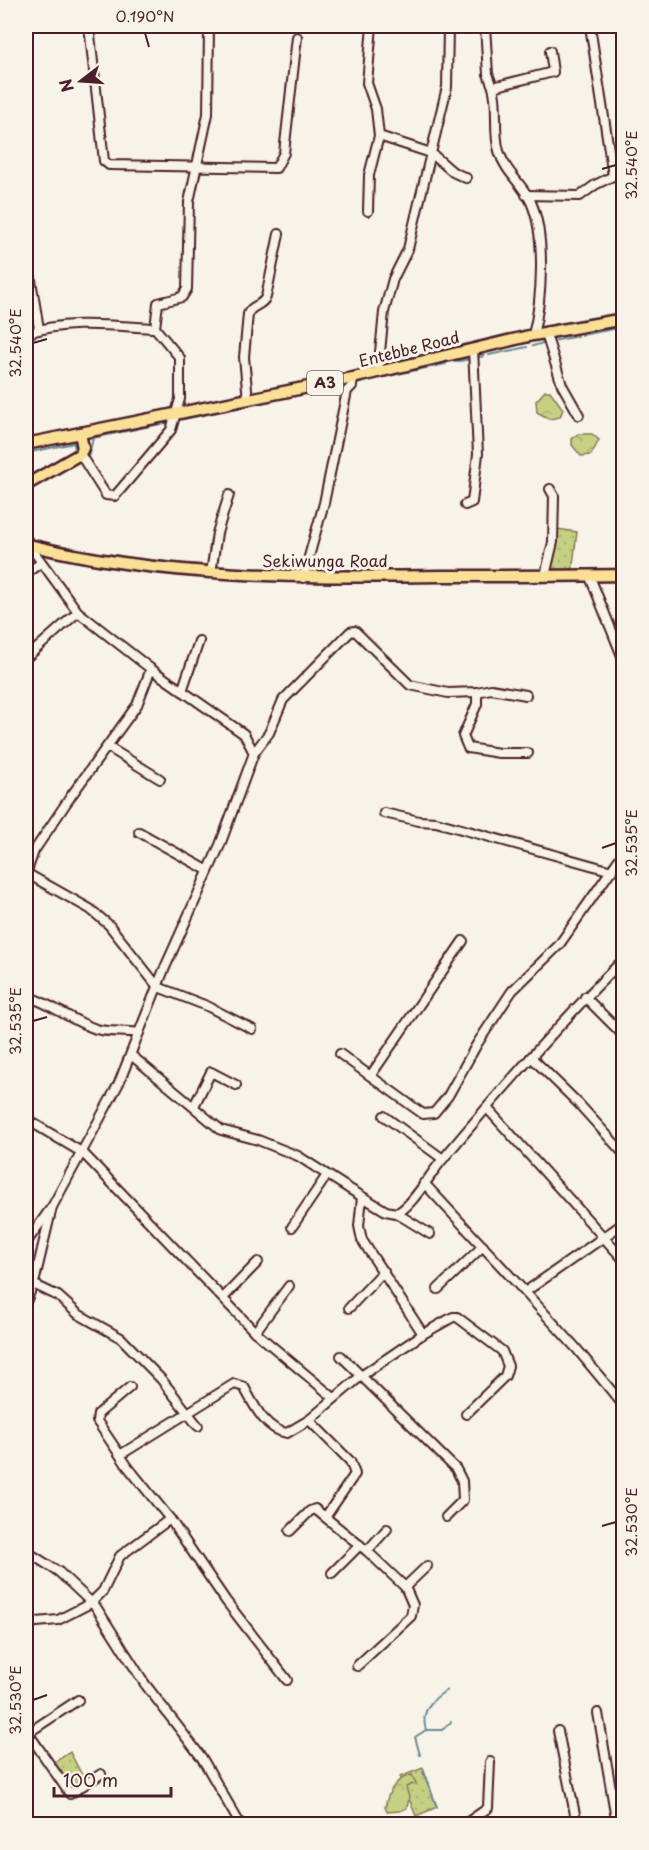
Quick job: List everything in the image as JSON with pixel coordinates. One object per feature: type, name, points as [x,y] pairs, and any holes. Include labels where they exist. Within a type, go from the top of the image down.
[{"type":"main road","name":"Entebbe Road","points":[[26,444],[353,378],[533,335],[624,319]]},
{"type":"main road","points":[[26,485],[80,454],[83,448],[80,433]]},
{"type":"main road","name":"Sekiwunga Road","points":[[27,543],[119,563],[211,573],[303,578],[624,575]]},
{"type":"street","points":[[89,26],[106,164],[267,170],[276,168],[280,163],[297,37]]},
{"type":"street","points":[[155,328],[158,303],[182,297],[187,290],[189,202],[208,114],[209,26]]},
{"type":"street","points":[[368,211],[369,175],[379,136],[376,109],[368,83],[372,26]]},
{"type":"street","points":[[378,372],[384,312],[393,279],[408,249],[447,87],[448,26]]},
{"type":"street","points":[[485,26],[487,65],[493,87],[498,150],[506,170],[526,195],[535,218],[541,294],[533,335]]},
{"type":"street","points":[[526,195],[580,196],[595,184],[613,176],[590,26]]},
{"type":"street","points":[[493,87],[554,72],[550,51]]},
{"type":"street","points":[[26,73],[29,105],[26,149]]},
{"type":"street","points":[[379,136],[431,153],[453,172],[466,178]]},
{"type":"street","points":[[248,399],[244,357],[248,314],[266,297],[279,234]]},
{"type":"street","points":[[28,262],[39,329]]},
{"type":"street","points":[[26,334],[39,329],[80,326],[155,328],[177,353],[181,362],[180,399],[168,435],[115,496],[106,495],[80,454]]},
{"type":"street","points":[[546,334],[562,385],[579,416]]},
{"type":"street","points":[[465,505],[472,502],[478,462],[473,349]]},
{"type":"street","points":[[303,578],[324,503],[347,391],[352,386],[353,378]]},
{"type":"street","points":[[545,576],[553,542],[554,496],[550,489]]},
{"type":"street","points":[[211,573],[217,533],[229,495]]},
{"type":"street","points":[[27,543],[78,612],[151,669],[244,734],[254,753]]},
{"type":"street","points":[[26,573],[41,563]]},
{"type":"street","points":[[590,577],[624,661]]},
{"type":"street","points":[[26,658],[78,612]]},
{"type":"street","points":[[26,1243],[52,1207],[83,1153],[131,1055],[207,870],[220,845],[254,753],[269,733],[283,700],[350,632],[359,632],[410,685],[448,693],[477,693],[491,688],[526,695]]},
{"type":"street","points":[[182,691],[199,641]]},
{"type":"street","points":[[151,669],[137,705],[34,851],[26,873],[90,909],[103,920],[125,943],[158,987],[207,1006],[252,1029]]},
{"type":"street","points":[[477,693],[477,704],[463,736],[468,748],[499,753],[528,753]]},
{"type":"street","points":[[108,747],[160,779]]},
{"type":"street","points":[[384,813],[419,821],[436,822],[612,872]]},
{"type":"street","points":[[139,832],[207,870]]},
{"type":"street","points":[[340,1054],[423,1114],[437,1110],[512,991],[559,945],[624,852]]},
{"type":"street","points":[[371,1075],[463,941]]},
{"type":"street","points":[[396,1213],[406,1208],[443,1159],[531,1057],[585,997],[624,959]]},
{"type":"street","points":[[26,996],[38,1000],[73,1020],[99,1030],[126,1030],[139,1033]]},
{"type":"street","points":[[585,997],[624,1036]]},
{"type":"street","points":[[131,1055],[227,1133],[279,1147],[362,1197],[396,1213],[430,1234]]},
{"type":"street","points":[[531,1057],[578,1103],[624,1154]]},
{"type":"street","points":[[194,1106],[211,1072],[236,1084]]},
{"type":"street","points":[[487,1108],[624,1260]]},
{"type":"street","points":[[384,1116],[443,1159]]},
{"type":"street","points":[[26,1119],[83,1153],[224,1297],[255,1332],[334,1398]]},
{"type":"street","points":[[292,1227],[327,1175]]},
{"type":"street","points":[[424,1183],[576,1348],[624,1407]]},
{"type":"street","points":[[362,1197],[360,1234],[423,1334]]},
{"type":"street","points":[[26,1302],[33,1284],[52,1207]]},
{"type":"street","points":[[525,1292],[624,1223]]},
{"type":"street","points":[[438,1289],[483,1246]]},
{"type":"street","points":[[224,1297],[258,1262]]},
{"type":"street","points":[[349,1308],[384,1272]]},
{"type":"street","points":[[33,1284],[58,1296],[78,1314],[121,1338],[161,1379],[198,1426]]},
{"type":"street","points":[[255,1332],[289,1286]]},
{"type":"street","points":[[120,1455],[237,1383],[244,1387],[262,1417],[276,1430],[287,1433],[309,1420],[361,1376],[423,1334],[453,1317],[457,1317],[502,1351],[506,1358],[505,1376],[466,1414]]},
{"type":"street","points":[[341,1356],[456,1469],[462,1481],[463,1500],[446,1517]]},
{"type":"street","points":[[130,1387],[98,1414],[97,1421],[226,1601],[287,1680]]},
{"type":"street","points":[[309,1420],[350,1461],[355,1470],[355,1474],[326,1516]]},
{"type":"street","points":[[290,1531],[313,1509],[326,1516],[364,1548],[405,1587],[413,1605],[411,1616],[357,1666]]},
{"type":"street","points":[[26,1623],[58,1620],[91,1603],[103,1591],[120,1556],[170,1520]]},
{"type":"street","points":[[332,1573],[387,1529]]},
{"type":"street","points":[[26,1551],[59,1572],[102,1615],[145,1684],[202,1758],[240,1824]]},
{"type":"street","points":[[405,1587],[427,1566]]},
{"type":"street","points":[[78,1700],[27,1732],[70,1794],[101,1774]]},
{"type":"street","points":[[598,1713],[617,1824]]},
{"type":"street","points":[[558,1731],[577,1824]]},
{"type":"street","points":[[465,1824],[488,1808],[490,1762]]},
{"type":"green space","points":[[545,391],[550,391],[563,409],[560,417],[549,419],[537,412],[536,401]]},
{"type":"green space","points":[[578,434],[592,434],[599,440],[591,455],[581,456],[572,445],[572,438]]},
{"type":"green space","points":[[557,529],[577,532],[572,573],[550,573]]},
{"type":"green space","points":[[70,1752],[85,1781],[71,1791],[53,1763]]},
{"type":"green space","points":[[423,1768],[437,1807],[416,1816],[400,1777]]},
{"type":"green space","points":[[412,1775],[416,1783],[406,1787],[409,1797],[407,1808],[387,1812],[386,1801],[397,1782]]},
{"type":"waterway","points":[[582,335],[624,327]]},
{"type":"waterway","points":[[553,341],[578,336]]},
{"type":"waterway","points":[[533,346],[546,342]]},
{"type":"waterway","points":[[489,355],[527,347]]},
{"type":"waterway","points":[[476,358],[484,356]]},
{"type":"waterway","points":[[454,362],[471,359]]},
{"type":"waterway","points":[[356,382],[446,364]]},
{"type":"waterway","points":[[565,380],[567,386]]},
{"type":"waterway","points":[[254,404],[349,384]]},
{"type":"waterway","points":[[179,420],[247,406]]},
{"type":"waterway","points":[[89,455],[93,438],[170,422]]},
{"type":"waterway","points":[[26,453],[74,443],[75,452]]},
{"type":"waterway","points":[[426,1730],[424,1717],[428,1707],[447,1690]]},
{"type":"waterway","points":[[420,1755],[415,1737],[426,1730],[442,1730],[451,1722]]},
{"type":"waterway","points":[[423,1772],[437,1807]]}]
